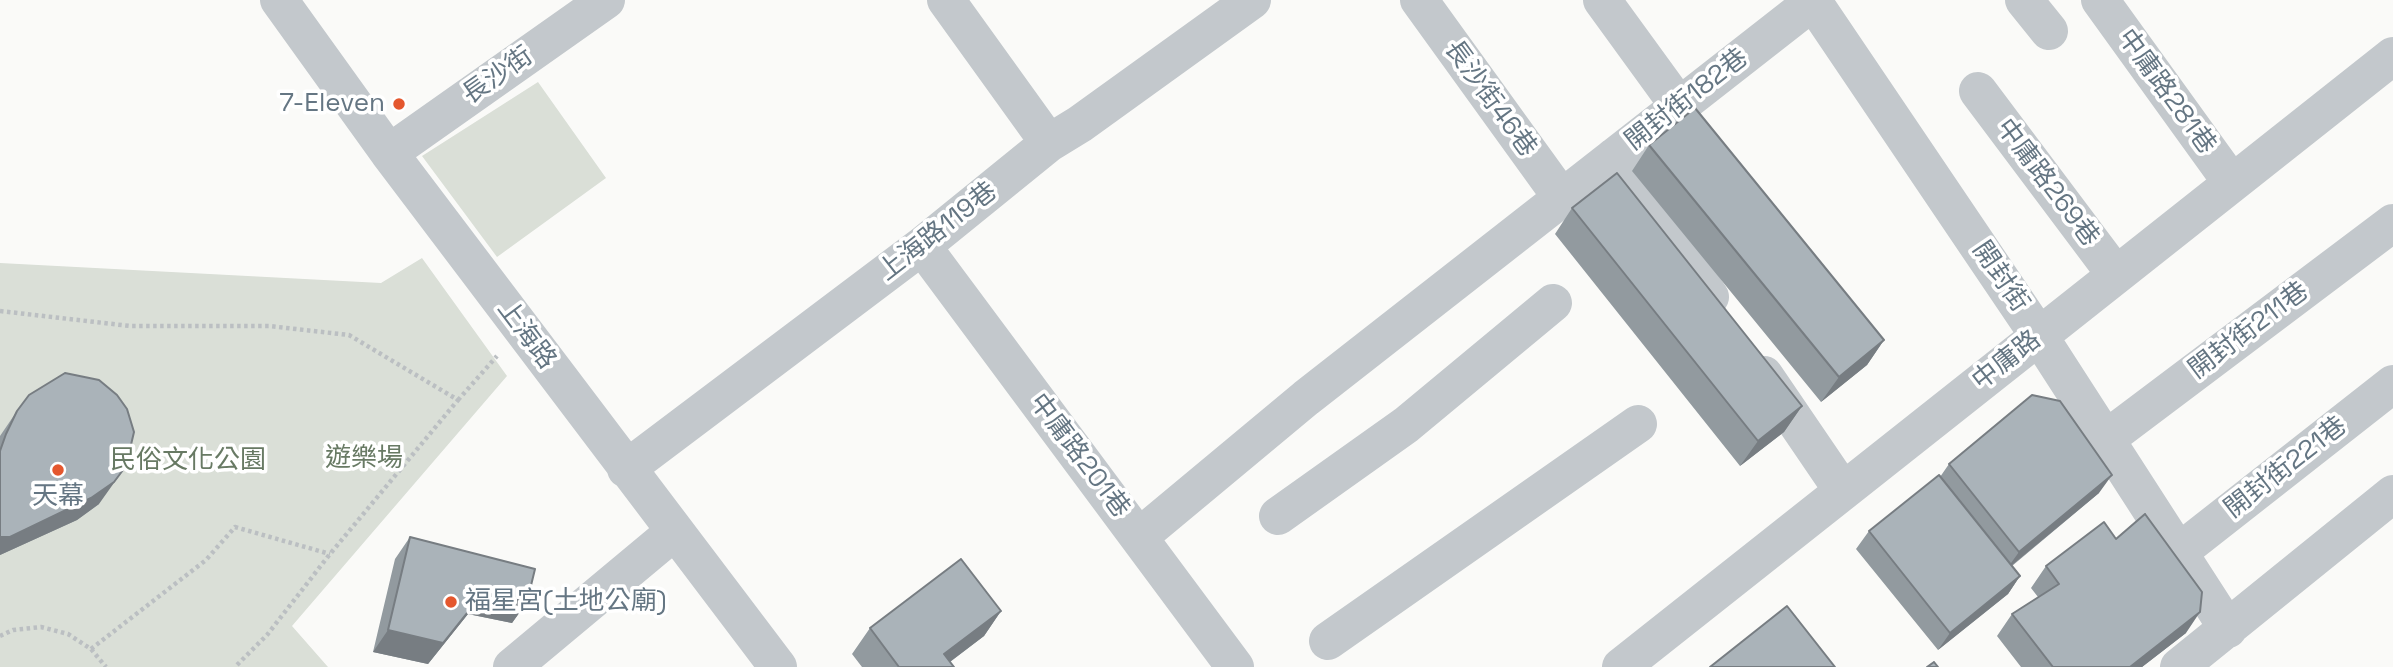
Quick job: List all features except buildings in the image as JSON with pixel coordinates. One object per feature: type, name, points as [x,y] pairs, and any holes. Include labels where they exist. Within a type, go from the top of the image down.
[{"type":"street","name":"上海路","points":[[279,0],[389,153],[778,667]]},
{"type":"street","name":"長沙街","points":[[389,153],[606,0]]},
{"type":"street","points":[[946,0],[1049,143]]},
{"type":"street","name":"上海路119巷","points":[[626,468],[922,246],[1049,143],[1080,124],[1252,0]]},
{"type":"street","name":"長沙街46巷","points":[[1419,0],[1562,198]]},
{"type":"street","points":[[1602,0],[1679,106]]},
{"type":"street","points":[[2024,0],[2049,31]]},
{"type":"street","name":"中庸路281巷","points":[[2100,0],[2232,183]]},
{"type":"street","name":"開封街182巷","points":[[1139,537],[1306,397],[1813,1]]},
{"type":"street","name":"開封街","points":[[1813,1],[2039,336],[2228,629]]},
{"type":"street","name":"中庸路","points":[[1622,667],[2393,56]]},
{"type":"street","name":"中庸路269巷","points":[[1978,91],[2116,275]]},
{"type":"street","points":[[1614,157],[1843,491]]},
{"type":"street","name":"開封街211巷","points":[[2106,439],[2393,223]]},
{"type":"street","name":"中庸路201巷","points":[[922,246],[1235,667]]},
{"type":"street","points":[[1278,516],[1406,425],[1553,303]]},
{"type":"street","name":"開封街221巷","points":[[2179,552],[2393,384]]},
{"type":"street","points":[[1328,641],[1638,424]]},
{"type":"street","points":[[2179,667],[2393,494]]},
{"type":"street","points":[[512,667],[674,532]]},
{"type":"path","points":[[0,311],[130,326],[269,326],[349,335],[458,400]]},
{"type":"path","points":[[235,667],[267,635],[330,554],[521,328]]},
{"type":"path","points":[[91,649],[206,560],[235,527],[330,554]]},
{"type":"path","points":[[0,636],[13,630],[40,627],[68,634],[91,649],[106,667]]},
{"type":"green space","points":[[538,82],[606,178],[497,257],[422,156]]},
{"type":"green space","name":"民俗文化公園","points":[[422,258],[507,376],[292,626],[328,667],[0,667],[0,263],[381,283]]},
{"type":"place","name":"7-Eleven","points":[[399,104]]},
{"type":"place","name":"天幕","points":[[58,470]]},
{"type":"place","name":"福星宮(土地公廟)","points":[[451,602]]},
{"type":"park label","name":"遊樂場","points":[[364,459]]}]
